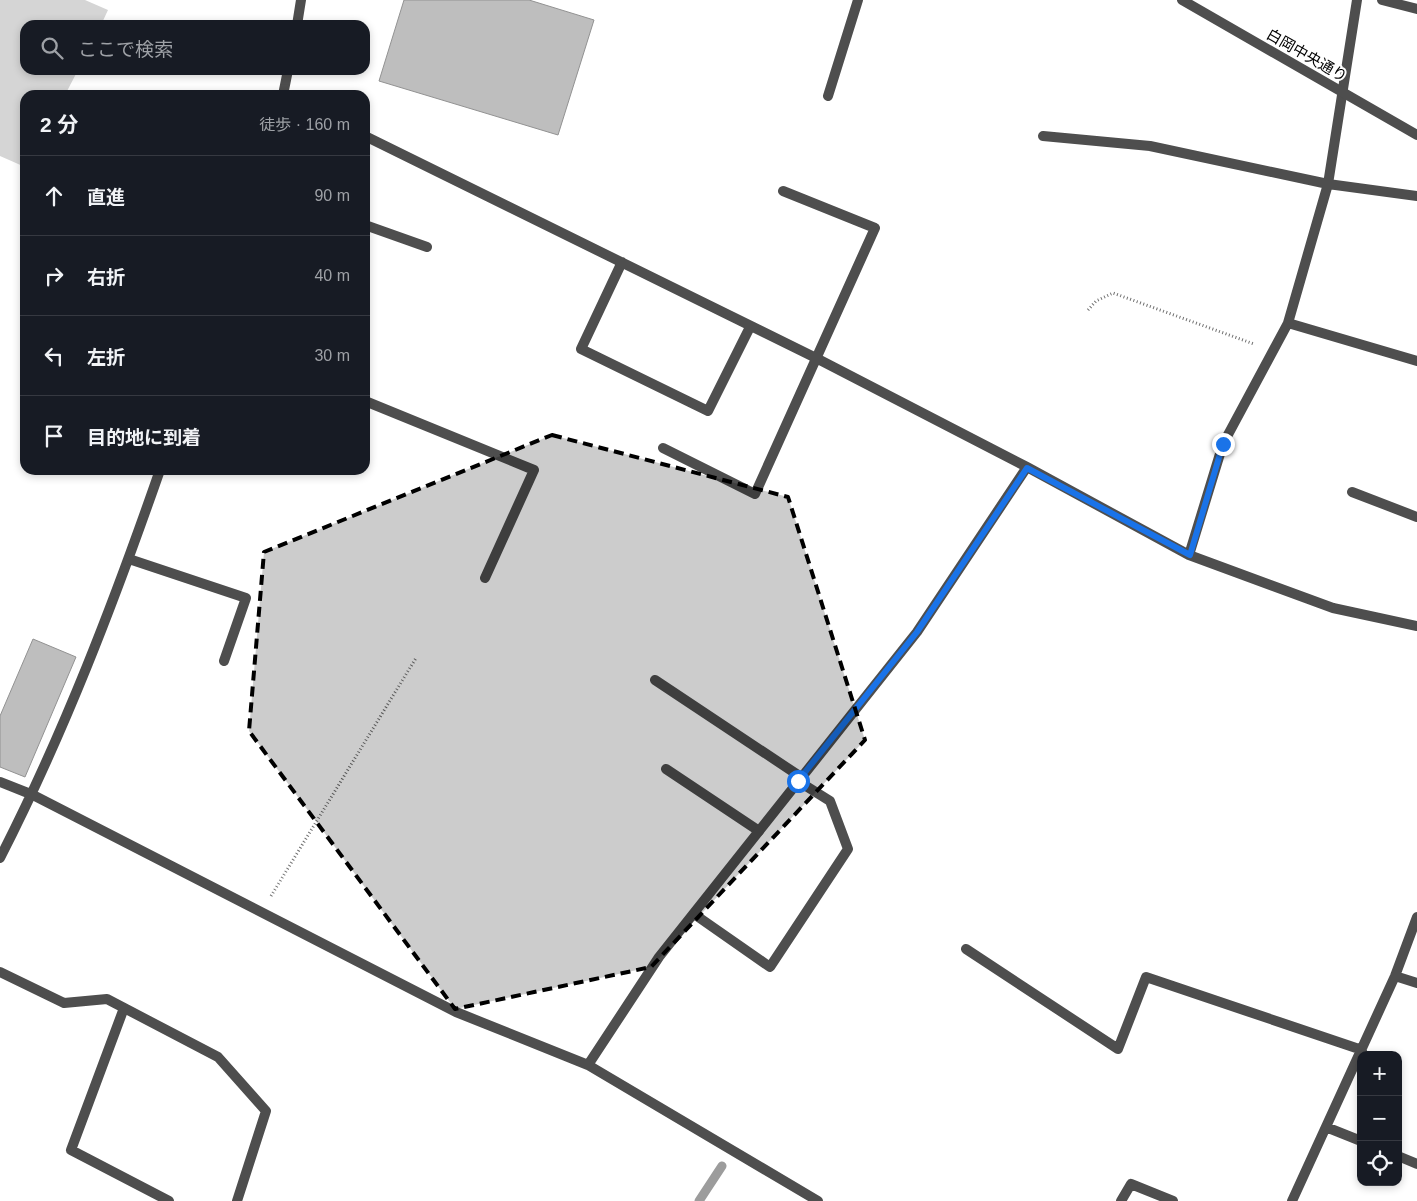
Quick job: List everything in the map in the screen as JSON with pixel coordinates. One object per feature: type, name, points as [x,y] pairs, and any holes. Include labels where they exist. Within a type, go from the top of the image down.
[{"type":"street","points":[[298,20],[302,0]]},
{"type":"street","points":[[828,96],[858,0]]},
{"type":"street","name":"白岡中央通り","points":[[1182,0],[1417,135]]},
{"type":"street","points":[[1190,555],[1223,444],[1288,324],[1328,184],[1357,0]]},
{"type":"street","points":[[1382,0],[1417,9]]},
{"type":"street","points":[[284,90],[287,75]]},
{"type":"street","points":[[1043,136],[1150,146],[1328,184],[1417,196]]},
{"type":"street","points":[[370,138],[816,358],[1190,555],[1333,608],[1417,626]]},
{"type":"street","points":[[663,448],[755,494],[875,228],[783,191]]},
{"type":"street","points":[[370,227],[427,247]]},
{"type":"street","points":[[622,262],[580,349],[708,411],[750,327]]},
{"type":"street","points":[[1288,324],[1417,361]]},
{"type":"street","points":[[370,403],[534,470],[485,578]]},
{"type":"street","points":[[588,1065],[659,957],[917,632],[1027,468]]},
{"type":"street","points":[[0,858],[33,795],[84,675],[129,559],[158,475]]},
{"type":"street","points":[[1352,492],[1417,517]]},
{"type":"street","points":[[129,559],[246,598],[224,662]]},
{"type":"street","points":[[655,680],[830,801],[848,849],[770,967],[694,914]]},
{"type":"street","points":[[666,769],[759,831]]},
{"type":"street","points":[[0,782],[33,795],[456,1012],[588,1065],[818,1201]]},
{"type":"street","points":[[1292,1201],[1395,976],[1417,917]]},
{"type":"street","points":[[966,949],[1118,1049],[1146,977],[1362,1050]]},
{"type":"street","points":[[0,972],[64,1004],[107,1000],[218,1057],[266,1111],[237,1201]]},
{"type":"street","points":[[1395,976],[1417,983]]},
{"type":"street","points":[[124,1008],[71,1150],[169,1201]]},
{"type":"street","points":[[1326,1127],[1357,1139]]},
{"type":"street","points":[[1402,1158],[1417,1164]]},
{"type":"street","points":[[1121,1201],[1131,1184],[1173,1201]]},
{"type":"path","points":[[1088,310],[1096,302],[1113,293],[1273,352]]},
{"type":"path","points":[[262,912],[416,658]]},
{"type":"highlighted area","points":[[552,435],[788,497],[865,740],[651,967],[455,1009],[249,731],[264,552]]},
{"type":"shaded area","points":[[0,0],[85,0],[108,10],[103,20],[20,20],[20,75],[75,75],[68,90],[20,90],[20,165],[0,156]]},
{"type":"building","points":[[404,0],[529,0],[594,20],[558,135],[379,81]]},
{"type":"building","points":[[33,639],[76,657],[25,777],[0,767],[0,716]]},
{"type":"waterway","points":[[699,1201],[722,1166]]},
{"type":"route","points":[[798,781],[917,632],[1027,468],[1190,555],[1223,444]]}]
